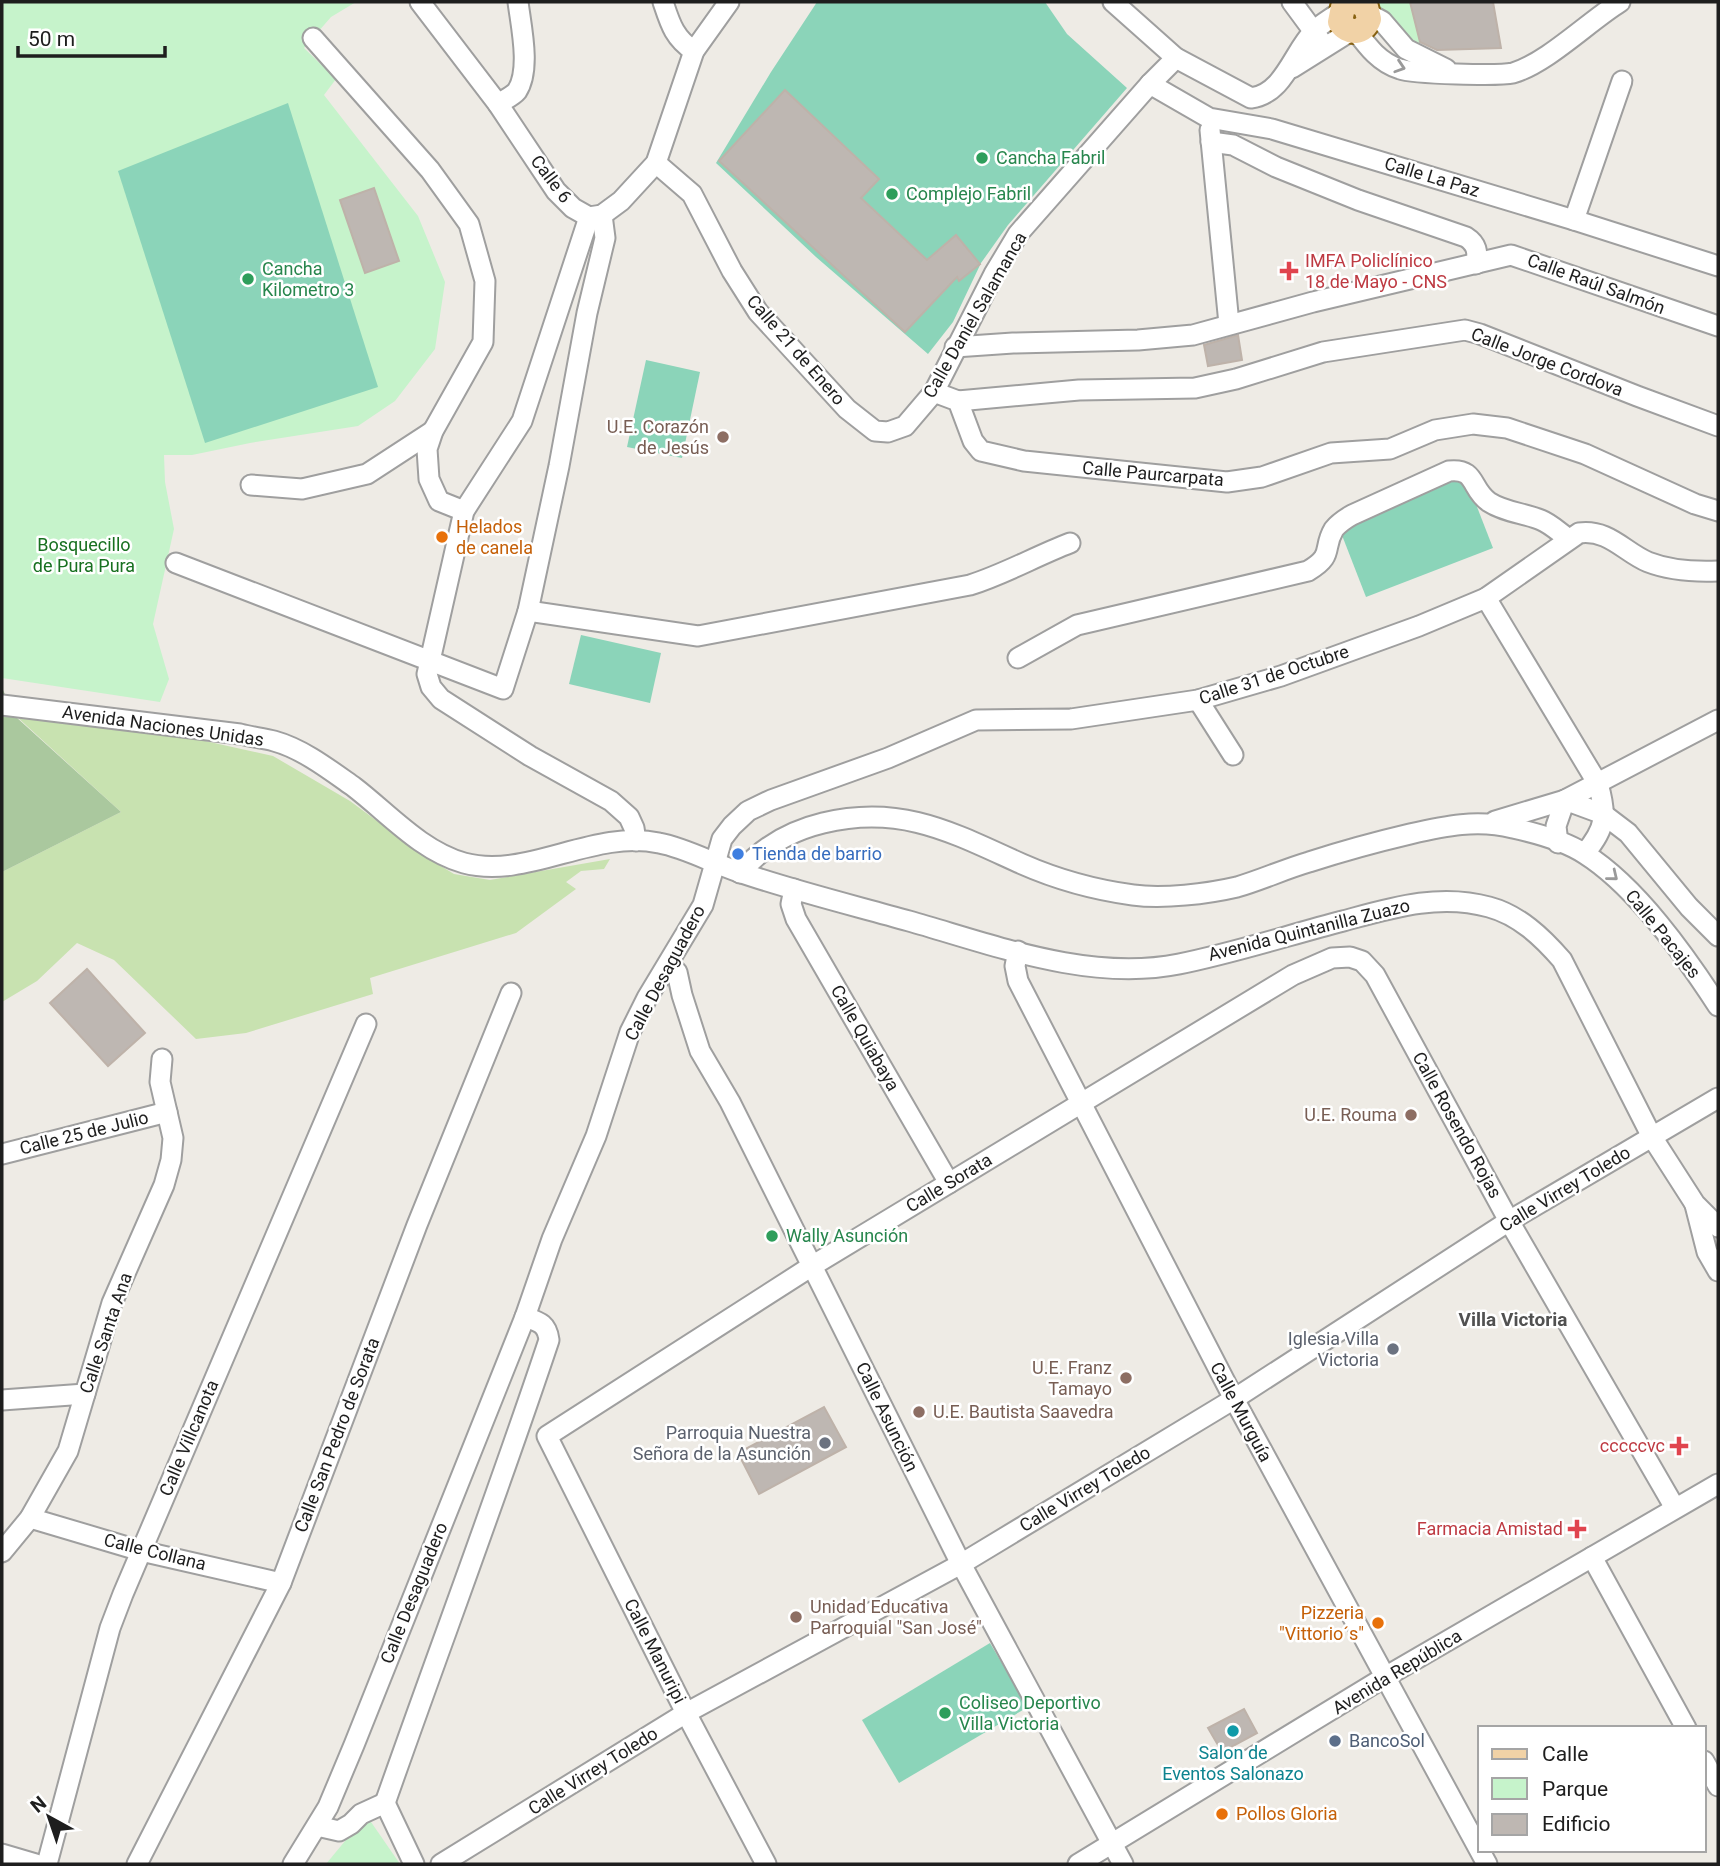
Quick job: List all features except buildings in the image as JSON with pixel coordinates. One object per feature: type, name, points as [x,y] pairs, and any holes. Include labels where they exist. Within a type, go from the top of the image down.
[{"type":"street","name":"Calle 6","points":[[420,2],[498,104],[556,191],[573,208],[596,216]]},
{"type":"street","points":[[498,104],[516,93],[523,78],[524,49],[518,2]]},
{"type":"street","points":[[663,2],[671,29],[694,51]]},
{"type":"street","points":[[636,841],[635,828],[629,817],[611,801],[530,756],[441,699],[431,687],[427,674],[464,511],[522,421],[596,216],[621,201],[656,163],[694,51],[729,2]]},
{"type":"street","points":[[1113,2],[1176,58],[1251,98],[1260,97],[1271,89],[1285,73],[1310,27],[1356,11],[1382,21],[1406,49],[1432,64],[1457,73]]},
{"type":"street","points":[[1293,2],[1326,47]]},
{"type":"street","points":[[1356,11],[1373,52],[1401,69],[1511,73],[1546,56],[1620,2]]},
{"type":"street","points":[[1285,73],[1326,47],[1356,11]]},
{"type":"street","points":[[313,38],[430,170],[469,224],[485,281],[483,342],[433,430],[427,449],[429,479],[439,501],[464,511]]},
{"type":"street","name":"Calle Daniel Salamanca","points":[[875,431],[888,432],[905,426],[933,392],[994,274],[1018,234],[1176,58]]},
{"type":"street","points":[[1574,219],[1622,81]]},
{"type":"street","name":"Calle La Paz","points":[[1150,84],[1209,118],[1272,129],[1574,219],[1718,266]]},
{"type":"street","points":[[1209,118],[1229,324]]},
{"type":"street","points":[[1211,142],[1233,145],[1276,167],[1358,200],[1466,237],[1473,241],[1477,248],[1476,264]]},
{"type":"street","name":"Calle 21 de Enero","points":[[656,163],[692,194],[732,271],[758,312],[847,409],[875,431]]},
{"type":"street","points":[[176,564],[503,689],[528,611],[559,466],[587,313],[605,238],[596,216]]},
{"type":"street","name":"Calle Raúl Salmón","points":[[955,347],[1138,340],[1193,335],[1313,302],[1511,255],[1718,326]]},
{"type":"street","name":"Calle Jorge Cordova","points":[[958,401],[1079,390],[1195,388],[1236,379],[1323,352],[1465,330],[1718,426]]},
{"type":"street","points":[[933,392],[958,401]]},
{"type":"street","name":"Calle Paurcarpata","points":[[958,401],[973,440],[981,451],[1034,462],[1227,482],[1262,477],[1331,453],[1390,450],[1435,430],[1473,424],[1507,428],[1585,454],[1695,504],[1718,511]]},
{"type":"street","points":[[251,485],[302,489],[367,474],[395,458],[433,430]]},
{"type":"street","points":[[1018,658],[1077,625],[1308,571],[1321,563],[1329,549],[1332,532],[1339,523],[1352,514],[1449,471],[1461,470],[1469,474],[1479,494],[1493,504],[1544,520],[1569,539]]},
{"type":"street","name":"Calle 31 de Octubre","points":[[715,864],[722,839],[748,811],[771,800],[888,758],[976,720],[1071,719],[1198,700],[1281,676],[1419,626],[1486,598],[1579,533],[1596,533],[1625,547],[1646,562],[1682,571],[1718,571]]},
{"type":"street","points":[[528,611],[698,636],[970,585],[997,577],[1041,554],[1070,543]]},
{"type":"street","points":[[1486,598],[1598,783],[1603,827],[1584,853]]},
{"type":"street","points":[[1198,700],[1233,755]]},
{"type":"street","name":"Avenida Naciones Unidas","points":[[2,705],[274,741],[292,748],[338,776],[442,855],[480,866],[531,861],[597,843],[636,841],[659,843],[740,873]]},
{"type":"street","points":[[740,873],[760,853],[789,834],[851,816],[922,822],[952,831],[1023,864],[1098,889],[1166,897],[1236,887],[1360,846],[1462,823],[1484,823],[1520,816],[1565,800],[1718,720]]},
{"type":"street","points":[[1558,843],[1556,826],[1565,800]]},
{"type":"street","name":"Calle Pacajes","points":[[1565,800],[1603,814],[1628,833],[1689,907],[1718,936]]},
{"type":"street","name":"Calle Pacajes","points":[[1484,823],[1512,827],[1584,853],[1629,890],[1693,968],[1718,1006]]},
{"type":"street","name":"Calle Desaguadero","points":[[293,1864],[328,1807],[354,1745],[525,1317],[552,1239],[596,1136],[631,1032],[703,905],[715,864]]},
{"type":"street","name":"Avenida Quintanilla Zuazo","points":[[740,873],[1018,951],[1069,963],[1123,969],[1177,965],[1413,903],[1457,901],[1490,907],[1514,918],[1542,938],[1562,960],[1652,1137],[1695,1204],[1718,1227]]},
{"type":"street","name":"Calle Quiabaya","points":[[794,889],[791,904],[796,919],[949,1183]]},
{"type":"street","name":"Calle Murguía","points":[[1018,951],[1015,966],[1018,981],[1234,1399],[1478,1849]]},
{"type":"street","name":"Calle Sorata","points":[[547,1436],[812,1266],[1293,975],[1332,958],[1350,957],[1362,961]]},
{"type":"street","name":"Calle Rosendo Rojas","points":[[1362,961],[1375,975],[1509,1221],[1675,1508]]},
{"type":"street","name":"Calle Asunción","points":[[668,964],[677,972],[700,1051],[730,1102],[961,1564],[1123,1864]]},
{"type":"street","name":"Calle San Pedro de Sorata","points":[[137,1864],[281,1583],[422,1213],[511,993]]},
{"type":"street","name":"Calle Villcanota","points":[[47,1864],[110,1628],[366,1024]]},
{"type":"street","name":"Calle Santa Ana","points":[[2,1552],[30,1518],[68,1451],[112,1303],[164,1185],[171,1160],[173,1138],[160,1082],[162,1059]]},
{"type":"street","name":"Calle Virrey Toledo","points":[[441,1864],[686,1713],[961,1564],[1234,1399],[1509,1221],[1718,1098]]},
{"type":"street","name":"Calle 25 de Julio","points":[[2,1154],[167,1112]]},
{"type":"street","points":[[1695,1204],[1707,1252],[1718,1271]]},
{"type":"street","points":[[414,1864],[385,1803],[549,1340],[544,1324],[525,1317]]},
{"type":"street","points":[[2,1400],[85,1394]]},
{"type":"street","name":"Calle Manuripi","points":[[547,1436],[759,1862]]},
{"type":"street","name":"Avenida República","points":[[1078,1864],[1385,1677],[1718,1484]]},
{"type":"street","name":"Calle Collana","points":[[30,1518],[141,1551],[281,1583]]},
{"type":"street","points":[[1592,1557],[1685,1726]]},
{"type":"street","points":[[1706,1765],[1718,1786]]},
{"type":"street","points":[[317,1826],[339,1831],[361,1814],[385,1803]]},
{"type":"street","points":[[2,1854],[36,1864]]},
{"type":"green space","name":"Bosquecillo de Pura Pura","points":[[2,2],[356,2],[331,17],[304,48],[336,79],[324,95],[418,216],[445,282],[435,349],[395,401],[358,426],[192,455],[164,455],[165,482],[174,529],[153,624],[169,679],[160,702],[2,678]]},
{"type":"green space","name":"Complejo Fabril","points":[[817,2],[1045,2],[1067,34],[1127,88],[1008,225],[981,263],[953,322],[928,354],[816,257],[716,163]]},
{"type":"green space","points":[[1377,2],[1410,2],[1421,47],[1391,27]]},
{"type":"green space","name":"Cancha Kilometro 3","points":[[288,103],[378,387],[205,443],[118,171]]},
{"type":"green space","points":[[646,360],[700,372],[682,458],[627,447]]},
{"type":"green space","points":[[1465,476],[1493,548],[1366,597],[1338,525]]},
{"type":"green space","points":[[581,635],[661,653],[650,703],[569,684]]},
{"type":"green space","points":[[2,688],[16,717],[121,812],[2,872]]},
{"type":"green space","points":[[16,716],[178,735],[273,756],[350,801],[423,855],[454,874],[490,880],[610,859],[604,869],[581,871],[566,882],[576,889],[516,933],[370,978],[373,994],[246,1033],[196,1039],[114,960],[77,943],[37,981],[2,1002],[2,872],[121,812]]},
{"type":"green space","name":"Coliseo Deportivo Villa Victoria","points":[[990,1643],[1028,1707],[899,1783],[862,1720]]},
{"type":"green space","points":[[371,1822],[400,1864],[326,1864],[360,1823]]},
{"type":"place","name":"Cancha Fabril","points":[[982,158]]},
{"type":"place","name":"Complejo Fabril","points":[[892,194]]},
{"type":"place","name":"IMFA Policlínico 18 de Mayo - CNS","points":[[1289,271]]},
{"type":"place","name":"Cancha Kilometro 3","points":[[248,279]]},
{"type":"place","name":"U.E. Corazón de Jesús","points":[[723,437]]},
{"type":"place","name":"Helados de canela","points":[[442,537]]},
{"type":"place","name":"Tienda de barrio","points":[[738,854]]},
{"type":"place","name":"U.E. Rouma","points":[[1411,1115]]},
{"type":"place","name":"Wally Asunción","points":[[772,1236]]},
{"type":"place","name":"Iglesia Villa Victoria","points":[[1393,1349]]},
{"type":"place","name":"U.E. Franz Tamayo","points":[[1126,1378]]},
{"type":"place","name":"U.E. Bautista Saavedra","points":[[919,1412]]},
{"type":"place","name":"Parroquia Nuestra Señora de la Asunción","points":[[825,1443]]},
{"type":"place","name":"cccccvc","points":[[1679,1446]]},
{"type":"place","name":"Farmacia Amistad","points":[[1577,1529]]},
{"type":"place","name":"Unidad Educativa Parroquial \"San José\"","points":[[796,1617]]},
{"type":"place","name":"Pizzeria \"Vittorio´s\"","points":[[1378,1623]]},
{"type":"place","name":"Coliseo Deportivo Villa Victoria","points":[[945,1713]]},
{"type":"place","name":"Salon de Eventos Salonazo","points":[[1233,1731]]},
{"type":"place","name":"BancoSol","points":[[1335,1741]]},
{"type":"place","name":"Pollos Gloria","points":[[1222,1814]]},
{"type":"district","name":"Villa Victoria","points":[[1513,1319]]}]
